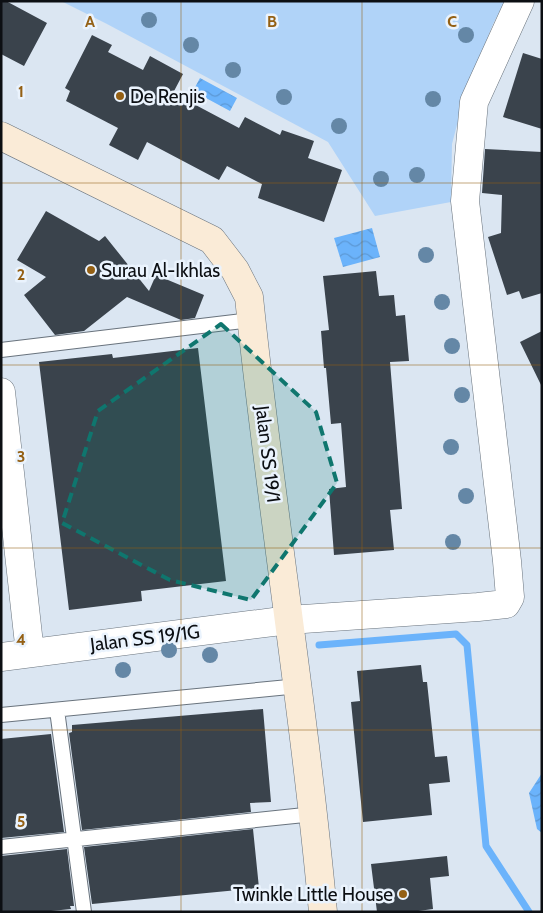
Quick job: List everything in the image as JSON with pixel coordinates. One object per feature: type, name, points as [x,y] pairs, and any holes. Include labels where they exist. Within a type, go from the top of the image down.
[{"type":"street","name":"Jalan SS 19/1G","points":[[1,657],[289,620],[506,604],[510,597],[507,561],[465,200],[474,102],[520,1]]},
{"type":"street","name":"Jalan SS 19/1","points":[[1,136],[212,240],[235,270],[249,297],[314,814],[323,912]]},
{"type":"street","points":[[2,402],[30,653]]},
{"type":"lane","points":[[1,350],[251,320]]},
{"type":"lane","points":[[1,715],[298,686]]},
{"type":"lane","points":[[57,710],[84,912]]},
{"type":"lane","points":[[1,847],[314,814]]},
{"type":"highlighted area","points":[[221,324],[316,412],[337,483],[251,600],[170,580],[62,523],[98,411]]},
{"type":"shaded area","points":[[61,1],[505,1],[493,24],[465,94],[452,144],[451,202],[375,216],[328,142]]},
{"type":"water","points":[[200,78],[237,98],[230,111],[193,91]]},
{"type":"water","points":[[372,228],[380,257],[343,267],[334,238]]},
{"type":"water","points":[[542,773],[542,833],[537,829],[529,793]]},
{"type":"building","points":[[1,1],[6,1],[47,23],[24,66],[1,54]]},
{"type":"building","points":[[92,35],[112,45],[108,52],[143,70],[150,56],[183,74],[173,93],[239,128],[245,117],[280,135],[282,130],[314,141],[308,158],[342,170],[324,222],[258,198],[262,184],[227,166],[219,180],[147,142],[138,160],[109,145],[118,128],[66,101],[70,91],[65,88]]},
{"type":"building","points":[[523,53],[542,59],[542,129],[503,117]]},
{"type":"building","points":[[485,149],[542,152],[542,293],[522,299],[519,291],[507,295],[488,237],[501,233],[502,195],[482,193]]},
{"type":"building","points":[[46,211],[99,241],[105,236],[149,291],[156,275],[204,295],[195,318],[181,320],[127,297],[84,331],[55,335],[24,295],[46,277],[17,260]]},
{"type":"building","points":[[376,271],[379,296],[394,295],[396,316],[405,315],[409,361],[390,362],[402,509],[390,510],[394,550],[334,555],[329,489],[346,487],[341,423],[331,424],[326,368],[324,368],[321,331],[329,330],[323,276]]},
{"type":"building","points":[[542,331],[542,387],[520,342]]},
{"type":"building","points":[[198,348],[226,581],[141,591],[142,601],[69,610],[39,362],[112,354],[113,358]]},
{"type":"building","points":[[421,665],[423,682],[427,682],[435,757],[447,756],[450,782],[429,784],[432,815],[363,822],[351,702],[360,701],[357,671]]},
{"type":"building","points":[[263,709],[271,802],[250,803],[251,812],[82,830],[69,733],[72,732],[72,725]]},
{"type":"building","points":[[51,734],[64,832],[1,838],[1,739]]},
{"type":"building","points":[[253,829],[259,888],[92,904],[84,847]]},
{"type":"building","points":[[67,849],[74,906],[70,906],[71,909],[41,912],[1,912],[1,856]]},
{"type":"building","name":"Twinkle Little House","points":[[447,856],[449,876],[430,878],[433,909],[411,912],[377,912],[371,864]]},
{"type":"waterway","points":[[319,645],[456,634],[467,645],[486,846],[529,912]]},
{"type":"place","name":"De Renjis","points":[[120,96]]},
{"type":"place","name":"Surau Al-Ikhlas","points":[[91,270]]},
{"type":"place","name":"Twinkle Little House","points":[[403,894]]}]
